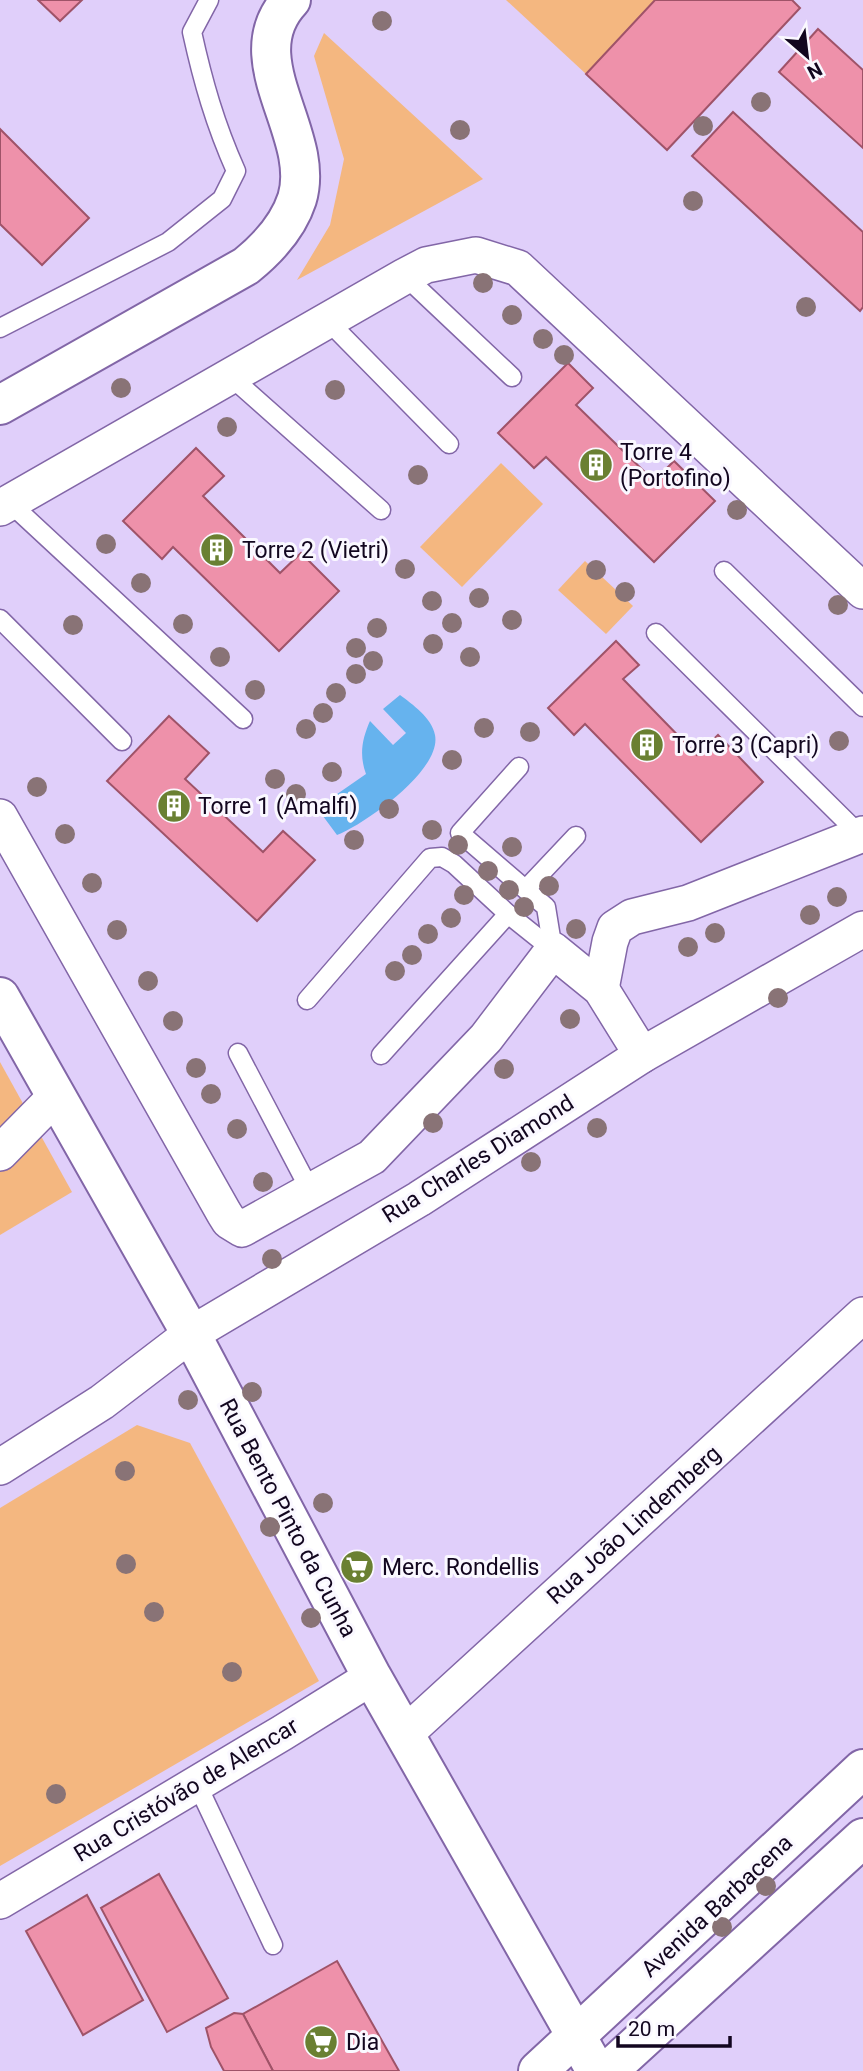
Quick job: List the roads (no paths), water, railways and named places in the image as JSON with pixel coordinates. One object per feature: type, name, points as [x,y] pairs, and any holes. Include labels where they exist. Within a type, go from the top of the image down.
[{"type":"street","points":[[0,405],[246,266],[270,245],[297,198],[300,179],[297,147],[276,82],[272,59],[276,27],[288,3]]},
{"type":"street","points":[[5,505],[405,276],[426,265],[476,255],[518,268],[863,591]]},
{"type":"street","points":[[0,817],[229,1221],[242,1229],[372,1157],[486,1038],[553,950],[601,989],[642,1055]]},
{"type":"street","points":[[601,989],[615,928],[632,917],[688,902],[862,835]]},
{"type":"street","name":"Rua Charles Diamond","points":[[0,1467],[102,1402],[191,1334],[419,1199],[642,1055],[862,931]]},
{"type":"street","name":"Rua Bento Pinto da Cunha","points":[[0,998],[191,1334],[372,1677],[596,2071]]},
{"type":"street","points":[[0,1153],[56,1096]]},
{"type":"street","name":"Rua João Lindemberg","points":[[405,1734],[863,1315]]},
{"type":"street","name":"Rua Cristóvão de Alencar","points":[[0,1901],[372,1677]]},
{"type":"street","name":"Avenida Barbacena","points":[[538,2071],[863,1769]]},
{"type":"street","name":"Avenida Barbacena","points":[[608,2071],[863,1838]]},
{"type":"lane","points":[[0,328],[168,242],[222,199],[236,170],[217,129],[204,88],[192,32],[209,0]]},
{"type":"lane","points":[[405,276],[512,377]]},
{"type":"lane","points":[[326,319],[449,444]]},
{"type":"lane","points":[[230,376],[382,510]]},
{"type":"lane","points":[[5,505],[243,719]]},
{"type":"lane","points":[[724,571],[863,708]]},
{"type":"lane","points":[[0,619],[122,741]]},
{"type":"lane","points":[[656,633],[862,835]]},
{"type":"lane","points":[[519,767],[460,833],[546,907],[553,950]]},
{"type":"lane","points":[[526,889],[576,836]]},
{"type":"lane","points":[[307,1000],[429,858],[442,857],[454,864],[508,914],[553,950]]},
{"type":"lane","points":[[381,1055],[508,914]]},
{"type":"lane","points":[[238,1053],[311,1192]]},
{"type":"lane","points":[[197,1784],[273,1945]]},
{"type":"water","points":[[400,695],[430,723],[435,735],[434,749],[427,764],[399,794],[365,820],[337,835],[317,808],[366,774],[362,747],[370,721],[393,745],[406,733],[383,709]]},
{"type":"place","name":"Torre 4 (Portofino)","points":[[596,465]]},
{"type":"place","name":"Torre 2 (Vietri)","points":[[217,550]]},
{"type":"place","name":"Torre 3 (Capri)","points":[[647,745]]},
{"type":"place","name":"Torre 1 (Amalfi)","points":[[174,806]]},
{"type":"place","name":"Merc. Rondellis","points":[[357,1567]]},
{"type":"place","name":"Dia","points":[[321,2042]]}]
